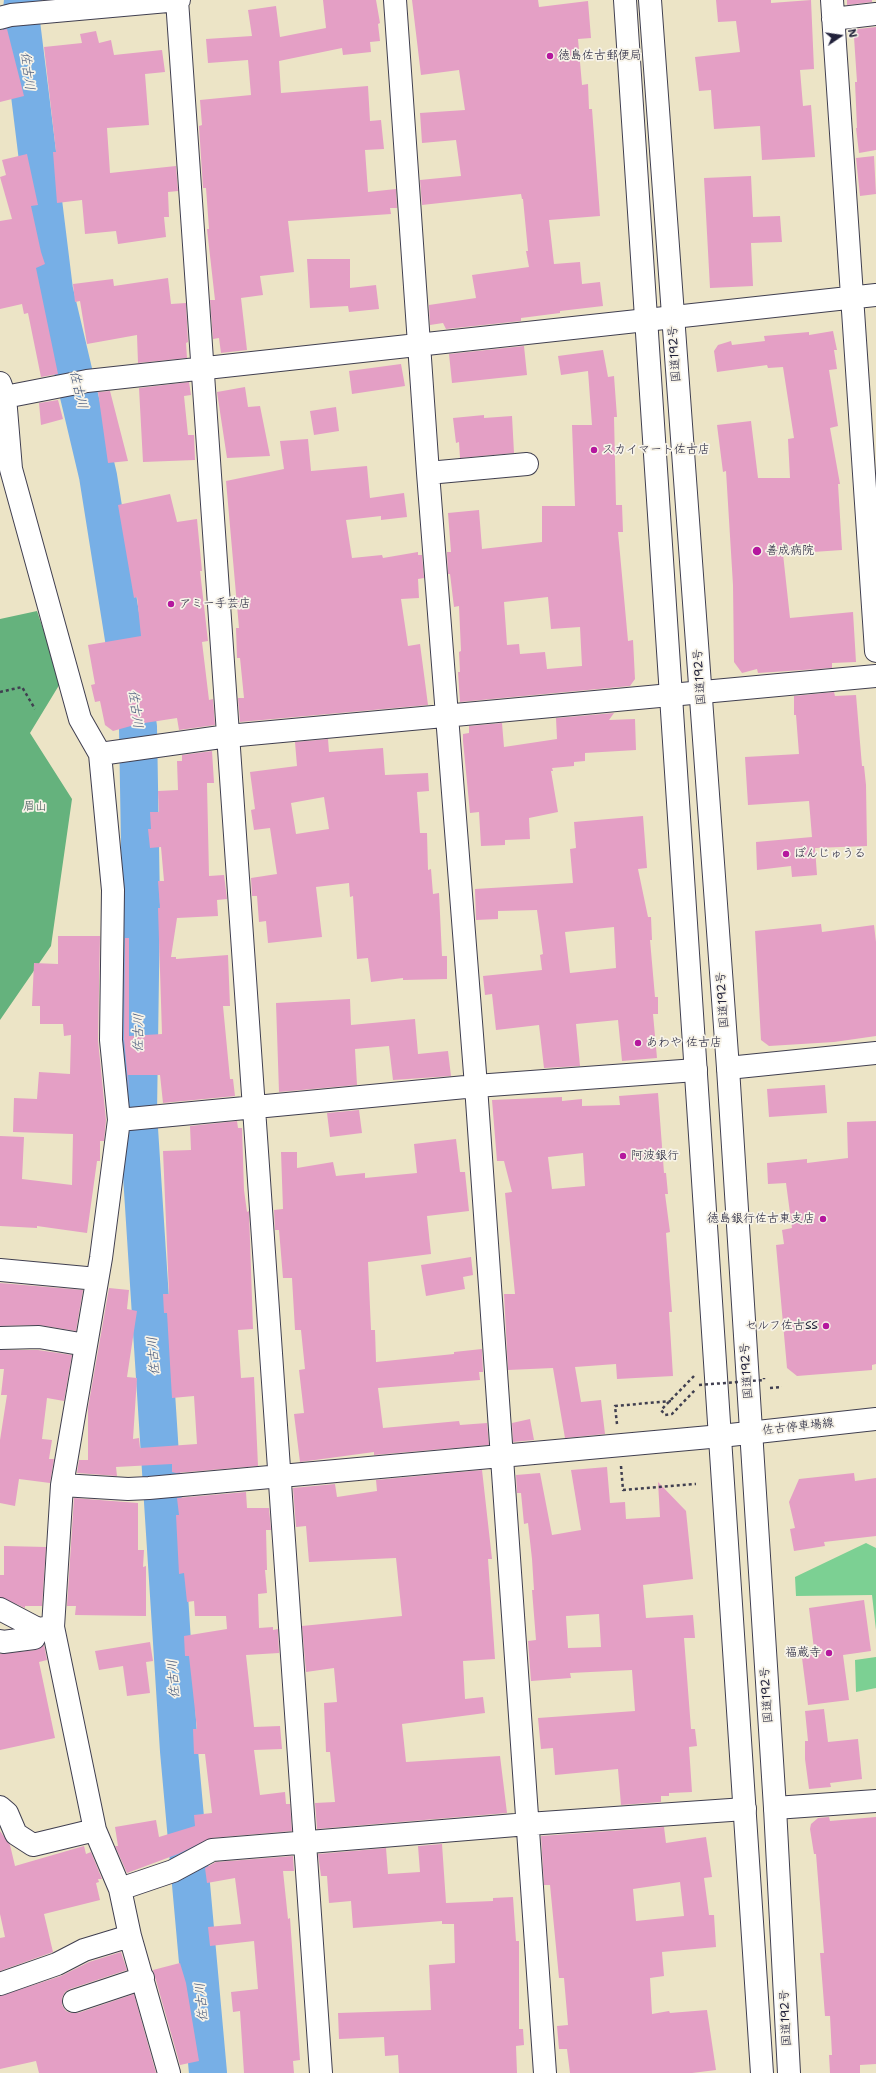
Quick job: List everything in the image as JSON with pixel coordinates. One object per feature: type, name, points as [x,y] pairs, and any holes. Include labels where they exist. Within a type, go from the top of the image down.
[{"type":"main road","points":[[14,13],[178,0],[202,368],[321,2073]]},
{"type":"main road","points":[[395,0],[446,715],[476,1086],[545,2073]]},
{"type":"main road","points":[[625,0],[762,2073]]},
{"type":"main road","name":"国道192号","points":[[650,0],[728,1068],[775,1808],[789,2073]]},
{"type":"main road","points":[[876,14],[833,9],[851,296],[876,651]]},
{"type":"main road","points":[[170,2073],[130,1936],[120,1889],[95,1830],[45,1628],[62,1485],[126,1119],[111,1040],[113,890],[100,754],[80,719],[5,470],[3,390],[419,346],[876,294]]},
{"type":"main road","points":[[428,473],[527,464]]},
{"type":"main road","points":[[100,754],[228,736],[876,676]]},
{"type":"main road","points":[[728,1068],[876,1053]]},
{"type":"main road","points":[[126,1119],[476,1086],[696,1070]]},
{"type":"main road","points":[[0,1270],[97,1279]]},
{"type":"main road","points":[[0,1338],[39,1337],[86,1345]]},
{"type":"main road","name":"佐古停車場線","points":[[62,1485],[128,1489],[149,1488],[280,1475],[501,1457],[876,1420]]},
{"type":"main road","points":[[0,1609],[45,1628]]},
{"type":"main road","points":[[0,1641],[3,1642],[34,1638],[45,1628]]},
{"type":"main road","points":[[775,1808],[876,1801]]},
{"type":"main road","points":[[0,1808],[7,1813],[16,1834],[32,1845],[95,1830]]},
{"type":"main road","points":[[120,1889],[173,1871],[212,1850],[528,1824],[745,1809]]},
{"type":"main road","points":[[0,1984],[57,1964],[84,1950],[130,1936]]},
{"type":"main road","points":[[74,2001],[143,1978]]},
{"type":"path","points":[[0,692],[22,687],[35,709]]},
{"type":"path","points":[[694,1376],[661,1410],[665,1415],[672,1414],[700,1385],[764,1380],[764,1378]]},
{"type":"path","points":[[765,1388],[782,1387]]},
{"type":"green space","name":"眉山","points":[[37,611],[61,682],[30,733],[72,799],[51,946],[0,1020],[0,619]]},
{"type":"green space","points":[[866,1543],[876,1548],[876,1630],[872,1595],[796,1596],[795,1577]]},
{"type":"green space","points":[[876,1657],[876,1688],[856,1692],[855,1660]]},
{"type":"building","points":[[323,0],[376,0],[380,23],[378,24],[380,41],[370,42],[371,52],[343,55],[342,48],[279,61],[281,93],[368,86],[370,121],[381,120],[384,149],[365,150],[368,192],[396,189],[397,208],[390,208],[391,214],[288,221],[294,272],[260,276],[263,295],[241,298],[247,350],[221,353],[219,338],[213,339],[210,300],[215,300],[207,229],[209,229],[206,188],[203,188],[199,126],[202,125],[200,100],[251,95],[248,60],[208,63],[206,39],[252,36],[248,10],[276,6],[280,37],[326,28]]},
{"type":"building","points":[[412,0],[538,0],[539,7],[588,1],[591,38],[578,39],[582,85],[588,84],[589,109],[592,109],[600,216],[549,220],[554,264],[580,262],[582,284],[600,282],[603,306],[560,311],[560,313],[521,318],[521,321],[446,329],[443,323],[430,325],[429,305],[476,298],[472,275],[529,267],[526,251],[528,251],[523,199],[521,194],[422,205],[420,180],[461,176],[456,140],[422,143],[420,113],[465,110],[459,70],[421,75]]},
{"type":"building","points":[[716,0],[771,0],[771,3],[811,0],[814,69],[800,70],[803,106],[811,105],[815,157],[762,160],[760,126],[714,129],[711,90],[699,91],[695,57],[740,52],[736,21],[718,22]]},
{"type":"building","points":[[847,0],[872,0],[872,2],[847,5]]},
{"type":"building","points":[[876,27],[876,150],[859,153],[856,128],[855,82],[857,82],[854,37],[850,37],[849,30]]},
{"type":"building","points":[[7,29],[24,96],[0,102],[0,30]]},
{"type":"building","points":[[96,31],[99,43],[111,40],[114,55],[162,50],[165,72],[145,74],[149,125],[107,128],[110,173],[176,166],[178,191],[168,192],[169,217],[164,217],[166,237],[118,244],[116,231],[85,234],[82,200],[57,203],[53,152],[56,152],[44,47],[82,43],[80,34]]},
{"type":"building","points":[[27,154],[38,205],[31,206],[45,264],[36,268],[58,374],[41,377],[28,313],[24,314],[22,304],[0,309],[0,221],[12,219],[0,177],[6,175],[2,160]]},
{"type":"building","points":[[874,156],[876,194],[860,196],[856,158]]},
{"type":"building","points":[[751,176],[753,217],[780,216],[782,242],[751,243],[753,286],[710,288],[704,178]]},
{"type":"building","points":[[307,259],[350,259],[350,288],[376,285],[379,309],[349,312],[348,306],[310,308]]},
{"type":"building","points":[[168,278],[171,304],[186,303],[188,342],[186,343],[187,358],[138,363],[137,335],[87,344],[80,301],[75,302],[73,284],[113,279],[114,286]]},
{"type":"building","points":[[833,331],[837,350],[834,350],[837,369],[829,370],[838,426],[830,428],[840,484],[838,484],[842,550],[783,554],[790,618],[853,612],[856,662],[832,663],[832,668],[758,673],[757,669],[742,673],[734,662],[733,585],[726,471],[723,472],[717,425],[751,421],[758,478],[790,478],[788,439],[794,438],[783,367],[768,368],[767,365],[717,372],[714,351],[718,345],[731,341],[732,345],[765,341],[764,336],[809,332],[809,335]]},
{"type":"building","points":[[524,346],[527,375],[452,383],[449,354]]},
{"type":"building","points":[[603,350],[608,377],[614,376],[617,417],[614,417],[616,505],[622,505],[623,532],[618,532],[628,641],[633,640],[635,679],[630,686],[460,702],[458,672],[460,672],[459,652],[461,651],[459,606],[454,607],[450,574],[448,574],[447,552],[451,552],[448,513],[479,510],[482,549],[542,542],[542,506],[575,506],[572,425],[592,425],[588,371],[561,375],[558,356]],"holes":[[[548,597],[551,629],[580,627],[582,666],[547,669],[545,652],[520,654],[519,644],[507,645],[504,602]]]},
{"type":"building","points":[[401,364],[405,386],[352,394],[349,371]]},
{"type":"building","points":[[189,382],[191,395],[184,396],[188,435],[194,435],[195,460],[143,462],[139,388]]},
{"type":"building","points":[[245,387],[248,407],[260,406],[270,456],[227,458],[217,392]]},
{"type":"building","points":[[110,391],[128,461],[108,463],[98,392]]},
{"type":"building","points":[[58,400],[63,419],[41,425],[39,403]]},
{"type":"building","points":[[336,407],[339,431],[314,435],[310,411]]},
{"type":"building","points":[[484,415],[484,418],[512,416],[514,453],[460,458],[459,442],[456,443],[453,418]]},
{"type":"building","points":[[308,439],[311,471],[367,466],[370,498],[404,493],[407,517],[381,520],[381,516],[346,520],[352,558],[382,555],[383,558],[418,552],[418,555],[422,555],[424,578],[418,579],[419,598],[401,599],[408,646],[420,644],[428,705],[240,722],[238,698],[244,698],[240,658],[237,658],[236,628],[239,628],[226,481],[284,469],[280,441]]},
{"type":"building","points":[[170,494],[177,522],[197,519],[202,571],[200,571],[208,641],[202,642],[209,700],[213,699],[215,725],[179,730],[177,718],[138,724],[113,731],[105,725],[100,701],[95,702],[91,685],[95,684],[88,645],[141,636],[137,597],[134,598],[118,505]]},
{"type":"building","points":[[834,692],[835,696],[856,695],[862,766],[864,766],[866,785],[867,846],[815,848],[817,875],[792,877],[791,866],[757,870],[756,842],[812,837],[809,801],[748,805],[745,757],[799,754],[796,715],[794,715],[794,696]]},
{"type":"building","points":[[614,713],[609,720],[635,719],[636,750],[585,753],[585,761],[574,762],[574,766],[552,768],[553,771],[551,771],[558,812],[529,818],[530,839],[505,840],[505,845],[481,846],[479,812],[470,813],[463,741],[463,734],[469,733],[469,726],[502,723],[504,747],[557,739],[556,718]]},
{"type":"building","points":[[328,739],[329,752],[383,748],[385,775],[428,773],[429,791],[417,792],[420,833],[427,833],[428,870],[431,869],[433,894],[439,893],[442,956],[447,956],[447,979],[403,980],[403,978],[371,982],[368,958],[357,959],[353,896],[350,897],[349,883],[316,887],[322,937],[268,943],[266,921],[259,922],[257,896],[252,896],[251,878],[277,874],[270,828],[254,830],[251,810],[255,809],[250,772],[297,766],[295,742]],"holes":[[[324,797],[329,829],[296,834],[291,803]]]},
{"type":"building","points":[[212,751],[214,783],[207,783],[209,876],[224,875],[227,899],[217,900],[218,916],[177,918],[171,957],[176,957],[176,959],[228,955],[230,1006],[223,1006],[230,1079],[233,1079],[235,1096],[163,1103],[160,1075],[128,1075],[129,1093],[124,1039],[125,938],[129,938],[129,1036],[162,1034],[158,908],[160,908],[158,881],[164,881],[161,847],[150,848],[148,829],[151,829],[150,812],[159,812],[158,791],[178,790],[177,761],[182,761],[182,755]]},
{"type":"building","points":[[643,816],[647,868],[638,869],[648,917],[651,917],[652,940],[650,940],[655,997],[658,997],[658,1014],[653,1014],[657,1058],[622,1061],[618,1020],[576,1024],[580,1066],[544,1068],[539,1025],[496,1030],[492,994],[485,995],[483,976],[542,970],[540,955],[543,954],[537,910],[498,911],[498,919],[476,920],[475,889],[573,883],[570,849],[576,848],[574,822]],"holes":[[[614,927],[616,968],[570,973],[565,932]]]},
{"type":"building","points":[[821,924],[822,932],[874,925],[876,942],[876,1036],[834,1042],[769,1046],[761,1040],[755,931]]},
{"type":"building","points":[[58,936],[100,936],[98,1040],[106,1120],[104,1141],[100,1141],[100,1161],[97,1161],[87,1233],[37,1226],[37,1228],[0,1226],[0,1136],[24,1137],[22,1179],[72,1185],[73,1134],[13,1132],[14,1098],[37,1099],[39,1072],[70,1074],[71,1035],[64,1036],[63,1024],[40,1024],[40,1006],[32,1006],[34,963],[58,964]]},
{"type":"building","points":[[350,999],[351,1025],[415,1019],[418,1054],[448,1051],[451,1076],[393,1080],[389,1046],[355,1049],[357,1085],[279,1092],[276,1003]]},
{"type":"building","points":[[825,1085],[827,1113],[769,1117],[767,1089]]},
{"type":"building","points":[[658,1093],[664,1173],[666,1173],[668,1194],[665,1194],[670,1232],[666,1233],[672,1312],[669,1312],[673,1376],[617,1379],[616,1364],[575,1367],[581,1402],[601,1400],[605,1434],[565,1438],[553,1368],[508,1370],[504,1294],[515,1294],[505,1193],[512,1192],[504,1161],[497,1161],[492,1100],[562,1097],[562,1101],[582,1099],[582,1106],[620,1105],[619,1096]],"holes":[[[583,1153],[585,1186],[552,1189],[548,1157]]]},
{"type":"building","points":[[359,1110],[362,1133],[330,1137],[327,1113]]},
{"type":"building","points":[[237,1121],[238,1128],[242,1128],[244,1190],[247,1212],[249,1211],[253,1329],[238,1330],[241,1378],[254,1377],[258,1466],[176,1473],[172,1472],[172,1464],[116,1467],[117,1476],[77,1473],[79,1460],[88,1460],[88,1408],[109,1288],[129,1290],[127,1309],[137,1311],[127,1377],[137,1378],[133,1439],[139,1438],[140,1448],[197,1444],[194,1396],[172,1398],[167,1313],[164,1313],[163,1294],[169,1294],[163,1151],[191,1150],[190,1126]]},
{"type":"building","points":[[876,1121],[876,1364],[872,1365],[872,1370],[797,1376],[787,1368],[776,1245],[784,1244],[782,1230],[792,1228],[786,1183],[768,1184],[767,1163],[807,1159],[807,1163],[848,1158],[847,1122]]},
{"type":"building","points":[[456,1139],[460,1172],[465,1172],[469,1211],[427,1216],[431,1254],[368,1262],[371,1330],[375,1330],[376,1362],[454,1354],[454,1352],[482,1349],[483,1372],[479,1372],[480,1380],[378,1388],[383,1428],[459,1421],[460,1425],[487,1423],[489,1445],[374,1455],[374,1452],[300,1462],[294,1414],[304,1413],[299,1370],[305,1369],[301,1330],[295,1330],[292,1278],[283,1278],[279,1230],[275,1230],[274,1210],[283,1209],[281,1152],[297,1152],[297,1168],[333,1162],[336,1176],[365,1173],[365,1178],[417,1173],[414,1144]]},
{"type":"building","points":[[471,1257],[473,1275],[463,1277],[465,1289],[426,1296],[421,1265]]},
{"type":"building","points":[[0,1283],[83,1290],[76,1331],[39,1325],[0,1326]]},
{"type":"building","points":[[0,1350],[38,1350],[72,1355],[64,1401],[47,1398],[42,1439],[52,1440],[49,1459],[54,1459],[50,1483],[19,1479],[15,1506],[0,1503],[0,1440],[7,1395],[1,1395],[4,1369],[0,1369]]},
{"type":"building","points":[[530,1419],[534,1440],[513,1442],[512,1423]]},
{"type":"building","points":[[607,1467],[610,1503],[625,1502],[626,1519],[660,1517],[658,1482],[686,1511],[693,1579],[643,1585],[646,1618],[693,1615],[695,1638],[684,1638],[691,1729],[695,1729],[697,1746],[689,1747],[692,1792],[669,1793],[669,1796],[661,1796],[661,1802],[621,1805],[618,1769],[555,1775],[553,1748],[541,1749],[538,1718],[635,1711],[632,1670],[570,1673],[571,1678],[531,1681],[528,1641],[536,1640],[532,1590],[534,1590],[532,1559],[528,1523],[524,1524],[521,1493],[517,1493],[516,1475],[540,1473],[552,1535],[581,1530],[571,1470]],"holes":[[[599,1614],[601,1647],[568,1648],[566,1616]]]},
{"type":"building","points":[[482,1470],[492,1559],[488,1559],[495,1659],[463,1661],[465,1699],[483,1697],[485,1713],[402,1724],[406,1762],[500,1756],[507,1813],[317,1829],[315,1803],[335,1802],[330,1752],[326,1752],[324,1703],[337,1702],[334,1668],[306,1672],[302,1626],[402,1616],[396,1558],[309,1562],[306,1526],[296,1527],[293,1488],[335,1484],[337,1497],[377,1491],[376,1480]]},
{"type":"building","points":[[854,1473],[855,1481],[876,1478],[876,1536],[824,1542],[825,1546],[794,1551],[790,1529],[795,1528],[789,1502],[799,1479]]},
{"type":"building","points":[[246,1492],[247,1508],[269,1508],[271,1530],[266,1530],[267,1570],[265,1570],[267,1593],[258,1594],[259,1628],[273,1627],[273,1630],[278,1629],[279,1653],[246,1655],[254,1727],[280,1726],[282,1749],[254,1750],[260,1795],[285,1792],[286,1804],[290,1804],[292,1831],[211,1838],[178,1854],[127,1873],[115,1846],[118,1846],[115,1827],[156,1820],[159,1837],[195,1826],[194,1815],[212,1813],[205,1754],[194,1754],[193,1729],[197,1729],[189,1656],[185,1656],[184,1636],[227,1629],[226,1616],[195,1616],[194,1601],[187,1602],[184,1573],[179,1574],[176,1515],[179,1515],[177,1498]]},
{"type":"building","points":[[74,1498],[138,1503],[138,1550],[144,1550],[143,1567],[146,1566],[146,1616],[75,1615],[76,1606],[67,1606]]},
{"type":"building","points":[[4,1546],[46,1547],[42,1606],[25,1606],[25,1608],[0,1597],[0,1575],[4,1575]]},
{"type":"building","name":"福蔵寺","points":[[864,1600],[871,1651],[843,1655],[849,1700],[808,1705],[801,1650],[814,1649],[809,1608]]},
{"type":"building","points":[[150,1642],[153,1661],[146,1662],[150,1693],[127,1696],[123,1666],[99,1670],[95,1651]]},
{"type":"building","points":[[44,1645],[47,1660],[39,1662],[55,1738],[0,1750],[0,1654],[36,1650]]},
{"type":"building","points":[[824,1709],[828,1742],[858,1739],[862,1779],[830,1783],[831,1787],[809,1789],[805,1759],[805,1741],[808,1741],[805,1711]]},
{"type":"building","points":[[829,1817],[830,1821],[876,1817],[876,2064],[860,2065],[860,2073],[830,2073],[829,2055],[832,2055],[830,2016],[825,2016],[820,1953],[824,1953],[816,1854],[814,1854],[810,1829],[811,1824],[818,1818]]},
{"type":"building","points":[[664,1827],[666,1843],[706,1837],[712,1877],[704,1878],[709,1915],[714,1915],[716,1947],[662,1952],[664,1976],[650,1978],[652,2014],[669,2011],[670,2013],[707,2010],[716,2070],[692,2073],[570,2073],[567,2049],[559,2049],[557,2026],[568,2025],[564,1978],[559,1978],[550,1885],[544,1885],[541,1836]],"holes":[[[680,1882],[684,1916],[636,1921],[633,1889]]]},
{"type":"building","points":[[0,1831],[10,1845],[15,1866],[84,1846],[86,1854],[91,1852],[102,1879],[98,1879],[99,1882],[96,1883],[100,1900],[44,1914],[53,1952],[0,1971],[0,1938],[5,1937],[0,1914]]},
{"type":"building","points":[[442,1844],[446,1903],[493,1901],[493,1898],[513,1897],[516,1941],[519,1941],[519,2029],[523,2029],[524,2045],[516,2046],[517,2073],[399,2073],[398,2055],[385,2056],[384,2037],[339,2039],[338,2013],[431,2010],[429,1965],[455,1963],[454,1924],[442,1924],[442,1921],[353,1928],[351,1901],[329,1903],[327,1876],[321,1876],[318,1854],[386,1848],[388,1874],[420,1872],[418,1846]]},
{"type":"building","points":[[293,1856],[294,1871],[283,1871],[288,1919],[290,1918],[300,2060],[293,2061],[294,2073],[244,2073],[240,2011],[233,2012],[231,1992],[258,1989],[254,1941],[210,1946],[208,1927],[241,1924],[235,1878],[207,1883],[205,1868],[216,1862]]},
{"type":"building","points":[[121,1952],[127,1970],[70,1989],[65,1992],[62,1998],[62,2005],[66,2011],[78,2013],[134,1994],[156,2073],[39,2073],[36,2061],[0,2069],[0,1996],[61,1976],[89,1962]]},
{"type":"building","points":[[180,1963],[186,1983],[199,2061],[180,2065],[153,1970]]},
{"type":"waterway","name":"佐古川","points":[[23,0],[21,22],[54,290],[98,476],[138,727],[141,905],[138,1113],[179,1751],[208,2073]]},
{"type":"place","name":"徳島佐古郵便局","points":[[550,56]]},
{"type":"place","name":"スカイマート佐古店","points":[[594,450]]},
{"type":"place","name":"善成病院","points":[[757,551]]},
{"type":"place","name":"アミー手芸店","points":[[171,604]]},
{"type":"place","name":"ぼんじゅうる","points":[[786,854]]},
{"type":"place","name":"あわや 佐古店","points":[[638,1043]]},
{"type":"place","name":"阿波銀行","points":[[623,1156]]},
{"type":"place","name":"徳島銀行佐古東支店","points":[[823,1219]]},
{"type":"place","name":"セルフ佐古SS","points":[[826,1326]]},
{"type":"place","name":"福蔵寺","points":[[829,1653]]}]
